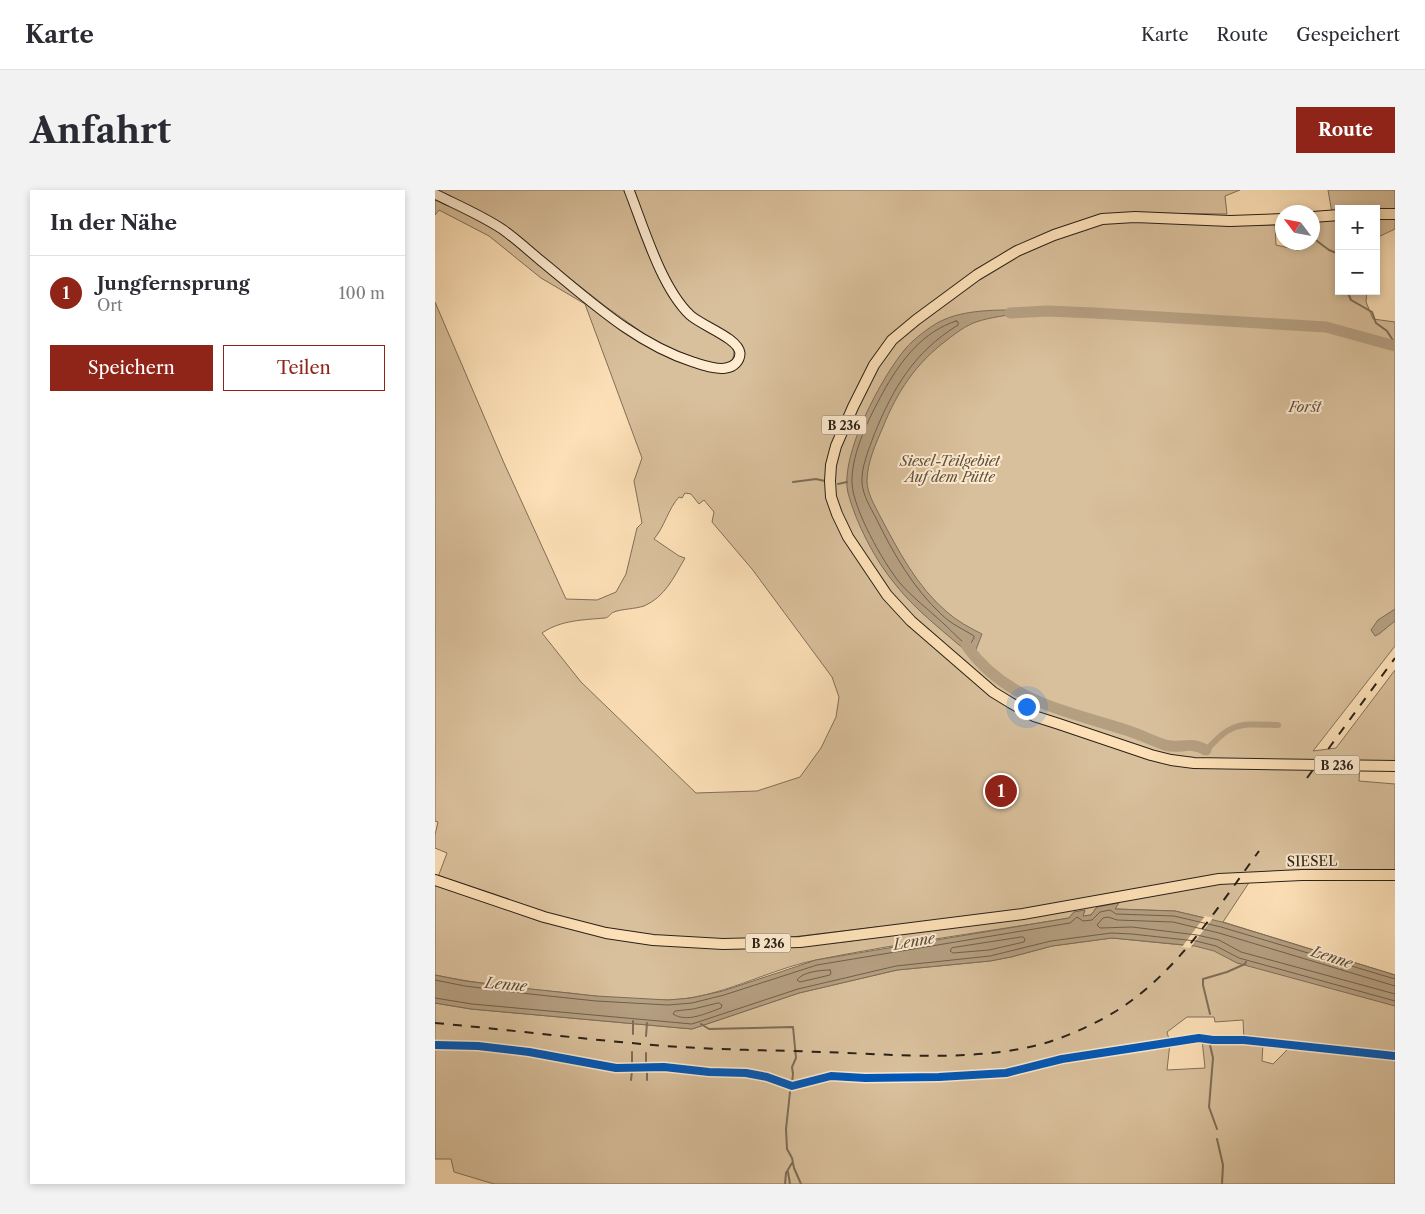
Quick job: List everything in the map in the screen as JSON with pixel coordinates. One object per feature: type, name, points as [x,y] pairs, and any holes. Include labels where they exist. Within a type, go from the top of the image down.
[{"type":"main road","points":[[436,194],[502,230],[606,314],[660,350],[712,368],[725,369],[733,366],[738,361],[740,355],[735,343],[702,324],[688,313],[677,300],[657,261],[629,190]]},
{"type":"main road","points":[[1380,214],[1395,214]]},
{"type":"main road","points":[[1320,216],[1335,215]]},
{"type":"main road","name":"B 236","points":[[1275,219],[1230,221],[1135,217],[1102,219],[1078,226],[1033,244],[977,275],[915,320],[885,348],[853,407],[836,446],[830,473],[831,496],[848,537],[895,605],[993,692],[1034,716],[1131,749],[1171,760],[1195,763],[1395,766]]},
{"type":"main road","name":"SIESEL","points":[[435,880],[544,917],[606,933],[653,940],[723,944],[800,942],[1023,914],[1229,878],[1294,875],[1395,875]]},
{"type":"green space","points":[[435,190],[625,190],[668,295],[688,319],[727,343],[734,351],[733,359],[723,365],[698,360],[661,346],[605,306],[505,227]]},
{"type":"green space","points":[[632,190],[1240,190],[1225,196],[1227,214],[1137,213],[1103,216],[1053,232],[1017,247],[976,273],[979,276],[1056,236],[1088,225],[1104,222],[1151,220],[1275,225],[1275,250],[1320,250],[1320,221],[1335,220],[1335,295],[1367,295],[1366,302],[1373,319],[1395,322],[1395,646],[1313,751],[1336,748],[1395,670],[1395,766],[1360,765],[1359,781],[1395,784],[1395,873],[1251,875],[1250,881],[1223,922],[1395,975],[1395,1184],[494,1184],[454,1172],[451,1159],[435,1159],[435,1003],[471,1009],[692,1029],[799,993],[897,970],[990,961],[1052,946],[1112,938],[1193,946],[1213,920],[1175,911],[1115,909],[1118,903],[1097,907],[1091,915],[1082,916],[1085,911],[1074,912],[1069,918],[816,960],[779,970],[706,995],[667,1000],[643,1000],[535,990],[435,975],[435,883],[554,923],[598,935],[627,940],[685,946],[772,947],[860,940],[879,936],[877,927],[766,940],[654,936],[607,930],[573,922],[438,877],[447,853],[435,848],[438,822],[435,821],[435,302],[504,463],[566,599],[597,600],[616,592],[626,574],[637,528],[642,523],[634,481],[642,458],[585,304],[541,278],[489,236],[439,210],[435,215],[435,197],[499,232],[585,303],[659,353],[679,362],[712,371],[727,371],[737,368],[742,361],[743,353],[736,339],[694,315],[672,287]],"holes":[[[685,493],[691,494],[699,504],[704,500],[714,512],[712,522],[752,569],[832,677],[839,697],[836,717],[821,748],[800,777],[757,791],[696,793],[581,682],[542,633],[564,623],[607,618],[617,611],[644,606],[658,597],[668,586],[685,558],[654,539],[679,497],[682,498]],[[1187,1017],[1214,1017],[1215,1022],[1243,1020],[1244,1039],[1202,1039],[1205,1068],[1167,1070],[1170,1043],[1167,1032]],[[1263,1043],[1291,1046],[1273,1064],[1262,1061]]]},
{"type":"green space","points":[[1328,190],[1395,190],[1395,211],[1380,211],[1380,205],[1335,205],[1335,213],[1332,213]]},
{"type":"green space","points":[[1395,218],[1395,229],[1380,236],[1380,219]]},
{"type":"water","points":[[1025,310],[1024,313],[976,322],[957,332],[926,358],[901,390],[888,414],[870,460],[867,474],[868,490],[874,504],[901,555],[917,580],[936,602],[951,615],[982,634],[973,657],[912,604],[873,553],[861,529],[848,493],[847,477],[856,438],[875,396],[896,361],[913,341],[939,322],[959,315],[981,311]]},
{"type":"water","points":[[1395,609],[1395,621],[1375,636],[1371,630],[1378,620]]},
{"type":"water","name":"Lenne","points":[[1119,903],[1115,909],[1175,911],[1222,922],[1395,975],[1395,1006],[1237,963],[1214,951],[1195,946],[1112,938],[1052,946],[990,961],[897,970],[799,993],[692,1029],[471,1009],[435,1003],[435,975],[465,981],[596,996],[668,1000],[691,998],[723,991],[816,960],[1069,918],[1074,912],[1085,910],[1083,916],[1091,915],[1097,907]]},
{"type":"pier","points":[[1205,916],[1213,918],[1190,948],[1182,947]]},
{"type":"waterway","points":[[1320,243],[1335,252]]},
{"type":"waterway","points":[[1349,295],[1351,300],[1372,312],[1376,323],[1387,331],[1394,342],[1392,346]]},
{"type":"waterway","points":[[1010,313],[1047,311],[1094,313],[1326,327],[1395,346]]},
{"type":"waterway","points":[[793,482],[816,479],[825,481]]},
{"type":"waterway","points":[[838,484],[847,482]]},
{"type":"waterway","points":[[966,645],[982,664],[1000,680],[1040,702],[1129,731],[1165,745],[1189,745],[1206,750]]},
{"type":"waterway","points":[[1204,752],[1224,733],[1236,727],[1254,724],[1278,725]]},
{"type":"waterway","points":[[1210,1014],[1203,979],[1227,972],[1246,962]]},
{"type":"waterway","points":[[633,1021],[633,1034]]},
{"type":"waterway","points":[[646,1036],[647,1023]]},
{"type":"waterway","points":[[701,1024],[709,1029],[793,1027],[796,1058],[792,1067],[792,1082]]},
{"type":"waterway","points":[[1210,1045],[1213,1058],[1209,1107],[1217,1129]]},
{"type":"waterway","points":[[632,1052],[632,1064]]},
{"type":"waterway","points":[[646,1053],[646,1063]]},
{"type":"waterway","points":[[647,1070],[647,1080]]},
{"type":"waterway","points":[[631,1080],[632,1071]]},
{"type":"waterway","points":[[790,1092],[786,1129],[787,1149],[801,1184]]},
{"type":"waterway","points":[[1217,1139],[1223,1165],[1222,1184]]},
{"type":"waterway","points":[[785,1184],[786,1173],[792,1163]]},
{"type":"waterway","points":[[788,1172],[790,1184]]},
{"type":"railway","points":[[1307,778],[1395,658]]},
{"type":"railway","points":[[435,1023],[637,1044],[724,1049],[928,1056],[981,1054],[1034,1046],[1080,1030],[1106,1017],[1130,1002],[1152,984],[1191,943],[1259,851]]},
{"type":"cycle path","points":[[435,1045],[478,1046],[529,1052],[616,1068],[664,1067],[709,1072],[746,1073],[767,1077],[792,1086],[831,1076],[865,1078],[939,1077],[1006,1073],[1062,1059],[1199,1038],[1244,1040],[1395,1056]]},
{"type":"place","name":"Jungfernsprung","points":[[1001,791]]},
{"type":"park label","name":"Forst","points":[[1305,407]]},
{"type":"park label","name":"Siesel-Teilgebiet Auf dem Pütte","points":[[950,470]]}]
